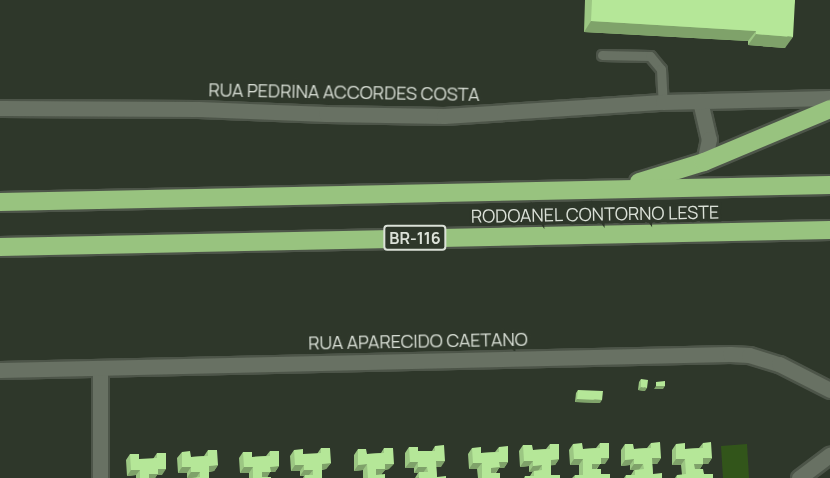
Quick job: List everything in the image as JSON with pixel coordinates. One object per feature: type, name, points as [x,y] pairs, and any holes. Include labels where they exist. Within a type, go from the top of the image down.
[{"type":"highway","points":[[615,189],[704,162],[830,109]]},
{"type":"highway","name":"RODOANEL CONTORNO LESTE","points":[[0,202],[830,185]]},
{"type":"highway","name":"RODOANEL CONTORNO LESTE","points":[[0,247],[830,230]]},
{"type":"street","name":"RUA PEDRINA ACCORDES COSTA","points":[[0,108],[198,109],[444,116],[663,102],[830,98]]},
{"type":"street","points":[[700,101],[709,139],[704,162]]},
{"type":"street","name":"RUA APARECIDO CAETANO","points":[[0,370],[730,354],[749,355],[780,364],[830,390]]},
{"type":"street","points":[[100,368],[100,478]]},
{"type":"street","points":[[799,478],[830,455]]},
{"type":"lane","points":[[602,55],[650,56],[661,69],[663,102]]},
{"type":"green space","points":[[747,444],[749,478],[723,478],[721,446]]},
{"type":"building","points":[[592,0],[795,0],[793,37],[756,34],[756,31],[591,21]]},
{"type":"building","points":[[641,379],[648,380],[647,388],[641,387]]},
{"type":"building","points":[[665,381],[665,386],[656,386],[656,382]]},
{"type":"building","points":[[578,390],[603,391],[602,400],[577,399]]},
{"type":"building","points":[[660,442],[661,458],[652,458],[653,474],[662,473],[662,478],[626,478],[626,475],[635,475],[635,470],[644,469],[643,464],[634,464],[634,459],[625,460],[625,444],[633,444],[634,449],[651,448],[651,443]]},
{"type":"building","points":[[711,442],[712,458],[703,458],[703,464],[694,464],[695,469],[703,469],[704,474],[713,474],[713,478],[677,478],[677,475],[686,474],[685,459],[676,459],[676,444],[685,443],[685,449],[703,448],[703,443]]},
{"type":"building","points":[[582,443],[583,449],[600,448],[600,443],[609,443],[609,458],[601,458],[601,464],[592,464],[592,469],[601,469],[601,474],[610,474],[610,478],[575,478],[575,475],[583,475],[583,459],[574,459],[573,444]]},
{"type":"building","points":[[550,444],[559,444],[559,459],[551,460],[551,475],[560,475],[560,478],[525,478],[525,476],[534,476],[534,471],[542,470],[542,465],[533,466],[533,461],[524,461],[523,445],[532,445],[533,450],[550,449]]},
{"type":"building","points":[[444,445],[445,461],[436,461],[437,477],[446,476],[446,478],[419,478],[419,472],[428,472],[427,467],[418,467],[418,462],[410,462],[409,447],[418,447],[418,451],[435,451],[435,446]]},
{"type":"building","points":[[508,446],[508,462],[499,462],[500,467],[491,468],[491,473],[500,473],[500,478],[482,478],[482,463],[473,463],[472,448],[481,447],[481,453],[499,452],[499,447]]},
{"type":"building","points":[[321,448],[330,448],[331,463],[322,464],[322,478],[305,478],[305,475],[313,475],[313,470],[304,470],[304,465],[295,465],[294,450],[303,449],[303,454],[321,453]]},
{"type":"building","points":[[384,448],[393,448],[394,464],[385,464],[385,469],[376,469],[376,475],[385,474],[385,478],[368,478],[367,464],[358,465],[358,449],[366,449],[367,454],[384,453]]},
{"type":"building","points":[[208,450],[217,450],[218,465],[209,466],[209,478],[192,478],[200,477],[200,472],[191,472],[191,467],[182,467],[182,452],[190,451],[191,457],[208,456]]},
{"type":"building","points":[[270,451],[279,451],[279,466],[270,467],[271,472],[262,472],[262,477],[271,478],[253,478],[253,467],[244,467],[243,452],[252,452],[252,457],[270,456]]},
{"type":"building","points":[[157,453],[166,453],[166,469],[158,469],[158,474],[149,474],[149,478],[140,478],[140,470],[131,470],[130,454],[139,454],[139,459],[157,458]]}]
